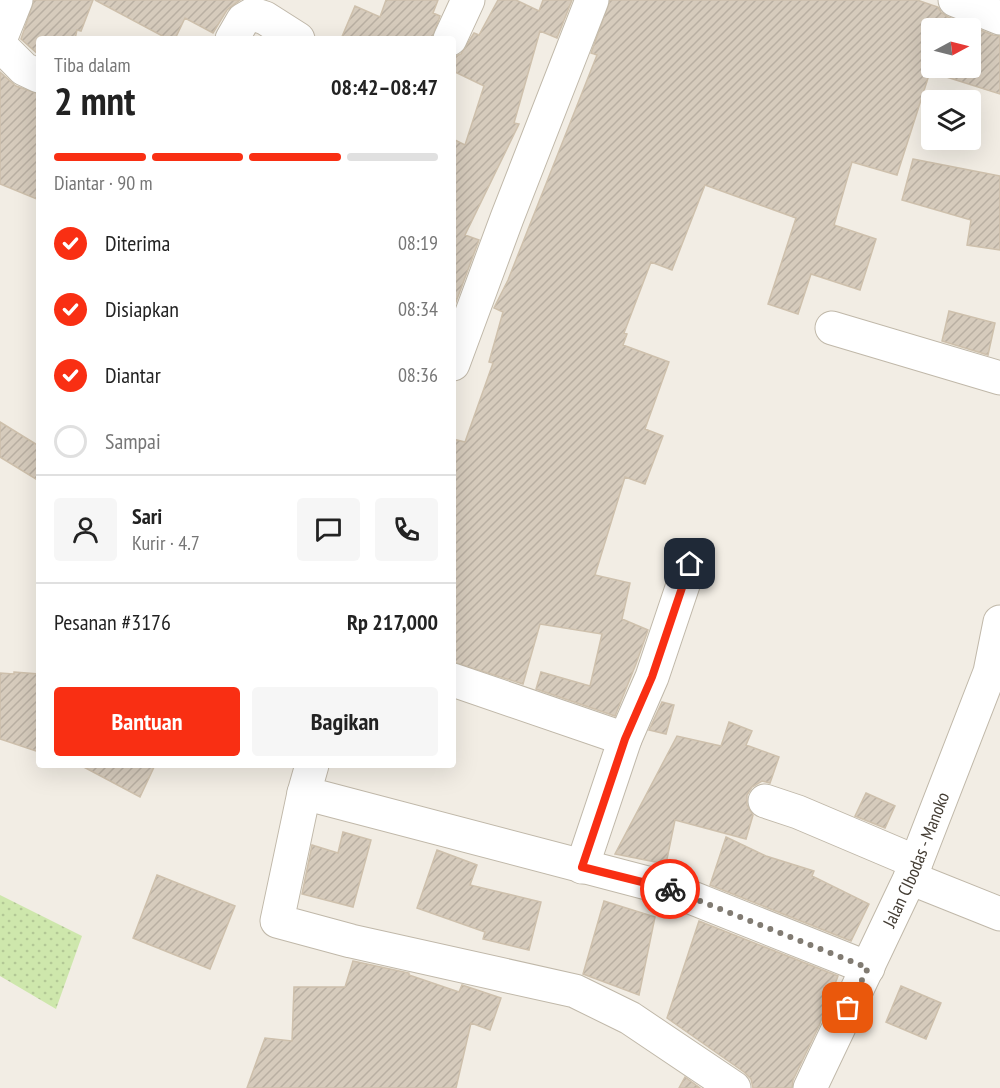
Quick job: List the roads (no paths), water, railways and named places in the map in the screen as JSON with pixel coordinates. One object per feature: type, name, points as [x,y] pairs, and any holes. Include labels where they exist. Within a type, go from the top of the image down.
[{"type":"street","points":[[0,40],[16,0]]},
{"type":"street","points":[[451,36],[468,0]]},
{"type":"street","points":[[456,356],[592,0]]},
{"type":"street","points":[[955,0],[1000,18]]},
{"type":"street","points":[[234,36],[243,20],[253,14],[265,18],[293,36]]},
{"type":"street","points":[[0,45],[24,69],[36,75]]},
{"type":"street","points":[[832,328],[1000,378]]},
{"type":"street","points":[[582,867],[625,739],[652,677],[690,564]]},
{"type":"street","name":"Jalan CIbodas - Manoko","points":[[810,1088],[913,870],[990,672],[1000,622]]},
{"type":"street","points":[[456,681],[625,739]]},
{"type":"street","points":[[734,1088],[630,1018],[575,991],[351,941],[277,921],[308,779],[582,867],[670,889],[868,968]]},
{"type":"street","points":[[765,801],[798,812],[1000,914]]}]
